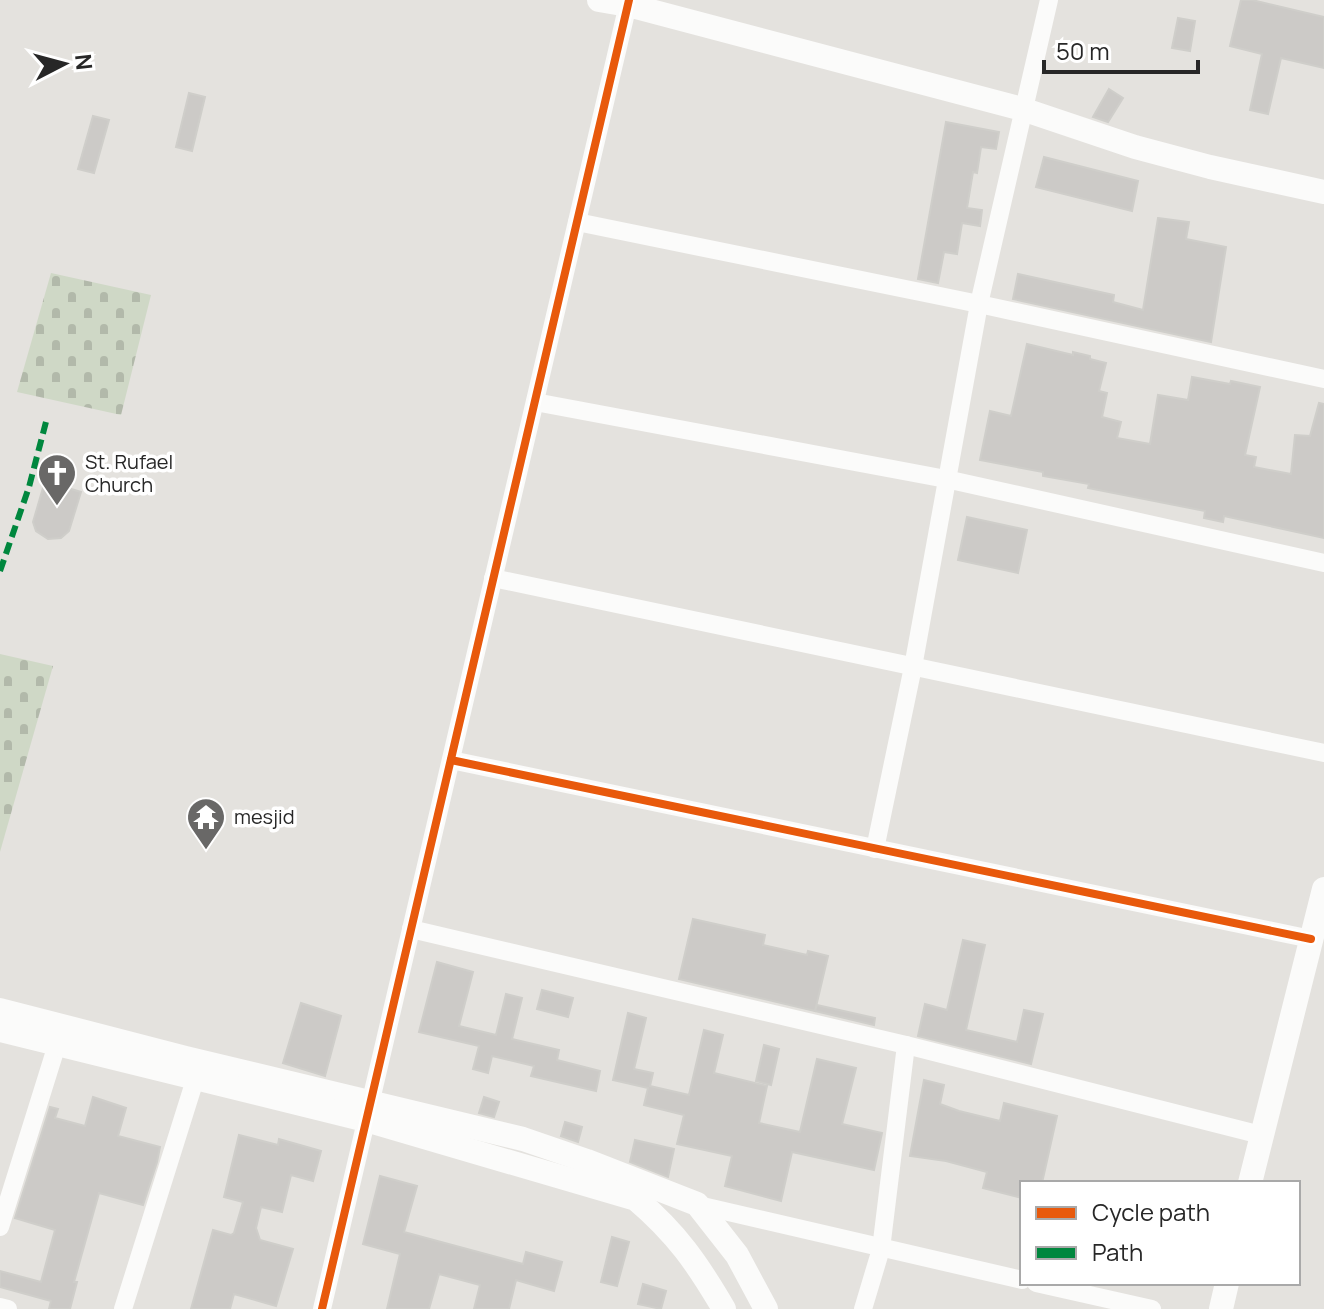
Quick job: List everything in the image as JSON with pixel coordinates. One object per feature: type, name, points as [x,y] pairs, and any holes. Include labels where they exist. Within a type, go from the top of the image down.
[{"type":"street","points":[[599,0],[629,3],[1022,109],[1135,147],[1210,167],[1324,192]]},
{"type":"street","points":[[875,849],[913,667],[979,304],[1049,0]]},
{"type":"street","points":[[322,1309],[629,3]]},
{"type":"street","points":[[577,222],[979,304],[1324,379]]},
{"type":"street","points":[[535,402],[946,479],[1324,563]]},
{"type":"street","points":[[493,578],[1324,753]]},
{"type":"street","points":[[451,760],[1311,939]]},
{"type":"street","points":[[1250,1181],[1324,889]]},
{"type":"street","points":[[411,929],[906,1045],[1261,1135]]},
{"type":"street","points":[[0,1010],[60,1035],[198,1070],[368,1111],[523,1139],[697,1204],[1020,1280]]},
{"type":"street","points":[[0,1030],[60,1035]]},
{"type":"street","points":[[0,1227],[60,1035]]},
{"type":"street","points":[[863,1309],[881,1249],[906,1045]]},
{"type":"street","points":[[123,1309],[198,1070]]},
{"type":"street","points":[[368,1111],[636,1199],[697,1204],[737,1255],[766,1309]]},
{"type":"street","points":[[636,1199],[665,1223],[686,1247],[724,1309]]},
{"type":"street","points":[[1045,1285],[1152,1309]]},
{"type":"street","points":[[1221,1309],[1227,1285]]},
{"type":"street","points":[[0,1307],[8,1309]]},
{"type":"green space","points":[[51,273],[151,295],[121,415],[17,392]]},
{"type":"green space","points":[[0,654],[53,666],[0,852]]},
{"type":"building","points":[[1241,0],[1324,17],[1324,68],[1281,58],[1268,114],[1250,110],[1262,54],[1230,46]]},
{"type":"building","points":[[1178,18],[1195,21],[1190,51],[1172,48]]},
{"type":"building","points":[[1109,89],[1123,98],[1108,122],[1093,117]]},
{"type":"building","points":[[189,93],[205,97],[192,151],[176,147]]},
{"type":"building","points":[[93,116],[109,120],[94,173],[78,169]]},
{"type":"building","points":[[946,122],[999,132],[996,149],[981,147],[977,173],[973,172],[967,208],[982,210],[980,226],[962,223],[957,254],[944,252],[938,283],[918,279]]},
{"type":"building","points":[[1044,157],[1138,181],[1132,211],[1036,187]]},
{"type":"building","points":[[1158,218],[1189,222],[1186,239],[1226,247],[1211,342],[1013,299],[1018,274],[1114,295],[1113,302],[1143,310]]},
{"type":"building","points":[[1027,344],[1090,356],[1090,359],[1106,363],[1099,391],[1107,393],[1102,417],[1121,422],[1117,438],[1150,444],[1158,395],[1188,400],[1192,377],[1260,387],[1245,455],[1256,457],[1254,467],[1291,474],[1295,435],[1310,436],[1319,403],[1324,404],[1324,538],[1224,516],[1223,522],[1204,518],[1205,511],[1088,488],[1089,484],[1043,476],[1043,472],[980,460],[990,411],[1011,416]]},
{"type":"building","name":"St. Rufael Church","points":[[45,481],[81,492],[69,531],[61,538],[48,539],[36,531],[33,522]]},
{"type":"building","points":[[967,517],[1027,530],[1018,573],[958,560]]},
{"type":"building","points":[[693,919],[765,935],[763,945],[807,955],[808,951],[828,956],[815,1011],[679,979]]},
{"type":"building","points":[[963,940],[985,945],[966,1030],[1017,1042],[1024,1010],[1043,1014],[1031,1064],[918,1036],[925,1004],[947,1010]]},
{"type":"building","points":[[437,962],[473,972],[459,1026],[496,1035],[506,994],[522,998],[512,1039],[559,1050],[557,1060],[600,1071],[596,1091],[531,1076],[534,1066],[492,1056],[488,1073],[473,1069],[479,1046],[419,1032]]},
{"type":"building","points":[[542,990],[573,998],[568,1017],[537,1009]]},
{"type":"building","points":[[301,1003],[341,1016],[325,1076],[283,1063]]},
{"type":"building","points":[[817,1005],[875,1018],[874,1025],[815,1011]]},
{"type":"building","points":[[628,1013],[646,1018],[634,1069],[653,1073],[650,1086],[689,1095],[704,1030],[723,1035],[714,1073],[767,1086],[759,1123],[800,1132],[817,1059],[856,1068],[842,1124],[882,1133],[874,1170],[792,1152],[781,1201],[725,1186],[732,1156],[677,1144],[684,1115],[644,1105],[648,1088],[613,1080]]},
{"type":"building","points":[[764,1045],[779,1049],[771,1085],[756,1081]]},
{"type":"building","points":[[924,1080],[944,1085],[940,1104],[959,1111],[1000,1121],[1004,1103],[1057,1116],[1042,1181],[1020,1181],[1020,1197],[983,1188],[987,1172],[946,1161],[910,1156]]},
{"type":"building","points":[[93,1097],[126,1108],[118,1136],[160,1147],[157,1162],[143,1205],[99,1193],[74,1282],[77,1282],[70,1309],[49,1309],[51,1301],[0,1287],[0,1271],[41,1282],[55,1230],[15,1218],[50,1107],[58,1109],[55,1118],[85,1126]]},
{"type":"building","points":[[484,1097],[499,1102],[494,1117],[479,1113]]},
{"type":"building","points":[[565,1122],[582,1127],[578,1142],[561,1136]]},
{"type":"building","points":[[239,1135],[278,1145],[279,1139],[321,1151],[313,1181],[291,1175],[282,1212],[261,1207],[256,1228],[260,1240],[293,1249],[276,1306],[234,1294],[230,1309],[191,1309],[213,1230],[231,1235],[234,1233],[243,1202],[224,1197]]},
{"type":"building","points":[[635,1140],[674,1149],[668,1177],[630,1162]]},
{"type":"building","points":[[380,1176],[417,1186],[404,1232],[523,1264],[526,1252],[562,1262],[554,1291],[516,1280],[509,1309],[474,1309],[480,1285],[439,1274],[429,1309],[387,1309],[400,1254],[363,1244]]},
{"type":"building","points":[[612,1237],[629,1242],[617,1286],[601,1282]]},
{"type":"building","points":[[643,1284],[666,1291],[661,1309],[638,1304]]},
{"type":"marked path","points":[[0,571],[29,487],[47,418]]},
{"type":"cycle path","points":[[322,1309],[629,0]]},
{"type":"cycle path","points":[[451,760],[1311,939]]},
{"type":"place","name":"St. Rufael Church","points":[[57,507]]},
{"type":"place","name":"mesjid","points":[[206,851]]}]
